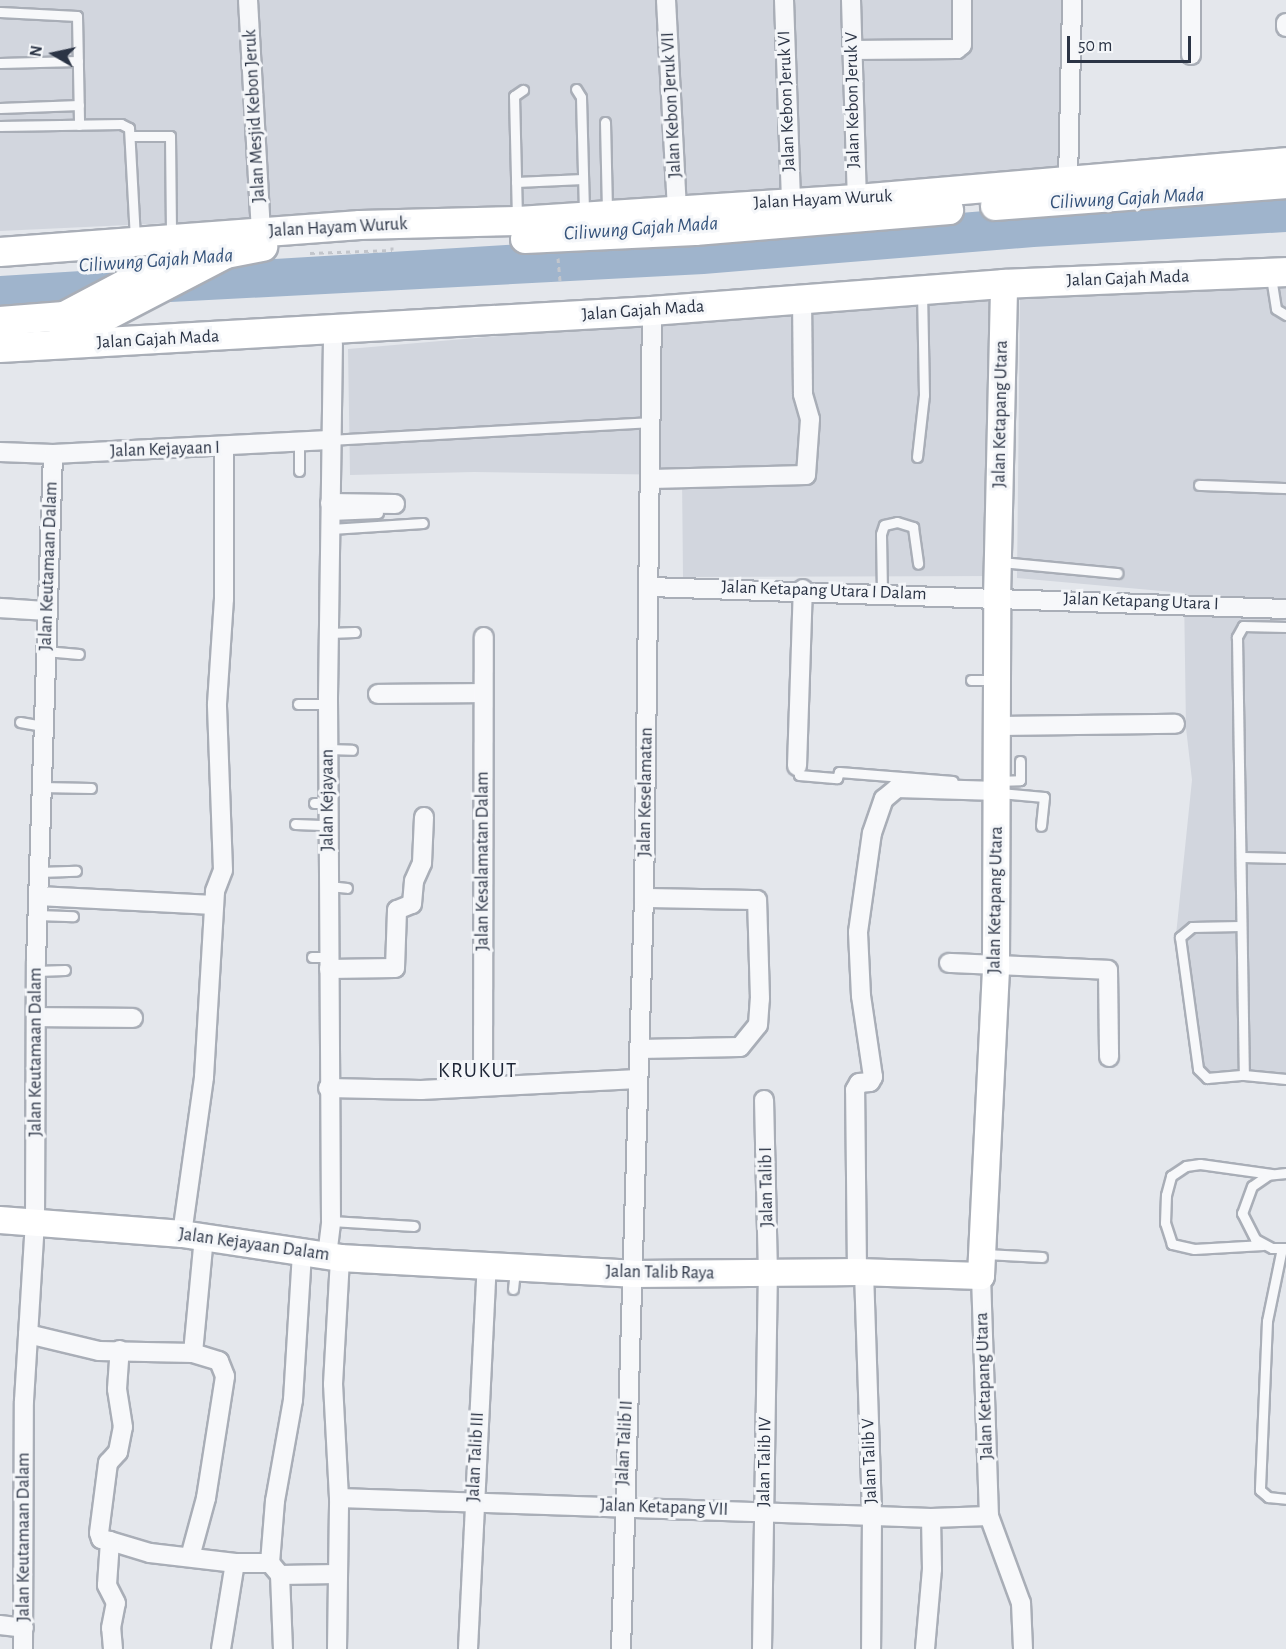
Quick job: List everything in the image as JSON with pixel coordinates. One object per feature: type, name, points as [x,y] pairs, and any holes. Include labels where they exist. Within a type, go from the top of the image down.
[{"type":"main road","name":"Jalan Hayam Wuruk","points":[[0,252],[135,242],[171,247],[391,233],[596,215],[791,201],[856,199],[1286,162]]},
{"type":"main road","name":"Jalan Hayam Wuruk","points":[[391,233],[695,231],[1286,184]]},
{"type":"main road","points":[[0,321],[74,312],[171,247],[215,240],[391,233]]},
{"type":"main road","points":[[45,345],[125,308],[254,240]]},
{"type":"main road","name":"Jalan Gajah Mada","points":[[0,348],[652,311],[1004,284],[1279,272]]},
{"type":"main road","points":[[0,364],[393,340],[410,326]]},
{"type":"street","name":"Jalan Mesjid Kebon Jeruk","points":[[248,0],[254,240]]},
{"type":"street","name":"Jalan Kebon Jeruk VII","points":[[666,0],[677,210]]},
{"type":"street","name":"Jalan Kebon Jeruk VI","points":[[784,0],[791,201]]},
{"type":"street","name":"Jalan Kebon Jeruk V","points":[[851,0],[856,199]]},
{"type":"street","points":[[852,50],[957,50],[962,45],[962,0]]},
{"type":"street","points":[[1068,180],[1072,0]]},
{"type":"street","points":[[1191,0],[1191,55]]},
{"type":"street","name":"Jalan Ketapang Utara","points":[[1004,284],[997,598],[992,635],[998,680],[999,726],[997,1076],[981,1265],[989,1516],[1021,1603],[1023,1649]]},
{"type":"street","points":[[652,479],[806,475],[810,418],[803,394],[802,300]]},
{"type":"street","name":"Jalan Keselamatan","points":[[633,1274],[644,898],[652,479],[652,311]]},
{"type":"street","name":"Jalan Kejayaan","points":[[333,344],[329,440],[328,749],[321,803],[328,825],[328,886],[323,961],[334,1257]]},
{"type":"street","name":"Jalan Kejayaan I","points":[[0,452],[53,454],[224,448],[329,440]]},
{"type":"street","points":[[193,1353],[201,1296],[193,1235],[214,905],[223,857],[217,704],[225,599],[224,448]]},
{"type":"street","name":"Jalan Keutamaan Dalam","points":[[23,1649],[24,1401],[35,1222],[37,915],[53,454]]},
{"type":"street","points":[[330,515],[395,504]]},
{"type":"street","name":"Jalan Ketapang Utara I Dalam","points":[[650,586],[882,592],[997,598]]},
{"type":"street","points":[[797,766],[803,590]]},
{"type":"street","name":"Jalan Ketapang Utara I","points":[[997,598],[1286,609]]},
{"type":"street","points":[[0,608],[46,610]]},
{"type":"street","name":"Jalan Kesalamatan Dalam","points":[[483,1085],[484,638]]},
{"type":"street","points":[[378,694],[483,693]]},
{"type":"street","points":[[999,726],[1175,724]]},
{"type":"street","name":"Jalan Talib V","points":[[872,1649],[872,1515],[860,1272],[855,1090],[859,1083],[870,1082],[873,1077],[861,996],[858,932],[872,833],[884,799],[897,788],[997,787]]},
{"type":"street","points":[[323,961],[395,968],[397,910],[412,904],[414,881],[422,863],[424,817]]},
{"type":"street","points":[[38,896],[214,905]]},
{"type":"street","points":[[640,1049],[740,1047],[758,1025],[760,999],[757,900],[644,898]]},
{"type":"street","points":[[949,963],[1108,970],[1109,1057]]},
{"type":"street","points":[[36,1017],[133,1018]]},
{"type":"street","points":[[328,1088],[421,1090],[483,1085],[638,1079]]},
{"type":"street","name":"Jalan Talib I","points":[[765,1100],[768,1275]]},
{"type":"street","name":"Jalan Kejayaan Dalam","points":[[0,1220],[193,1235],[334,1257],[333,1384],[339,1498],[336,1574],[337,1649]]},
{"type":"street","points":[[284,1649],[275,1569],[275,1501],[293,1400],[302,1253]]},
{"type":"street","name":"Jalan Talib Raya","points":[[334,1257],[486,1266],[514,1278],[633,1274],[768,1275],[981,1265]]},
{"type":"street","name":"Jalan Talib III","points":[[468,1649],[486,1266]]},
{"type":"street","name":"Jalan Talib II","points":[[621,1649],[622,1505],[633,1274]]},
{"type":"street","name":"Jalan Talib IV","points":[[762,1649],[768,1275]]},
{"type":"street","points":[[28,1334],[69,1346],[193,1353],[219,1361],[225,1376],[206,1498],[190,1557]]},
{"type":"street","points":[[120,1350],[117,1389],[123,1427],[118,1452],[108,1463],[99,1533],[101,1539],[150,1552],[275,1569],[336,1574]]},
{"type":"street","name":"Jalan Ketapang VII","points":[[339,1498],[474,1505],[622,1505],[931,1518],[989,1516]]},
{"type":"street","points":[[925,1649],[932,1569],[931,1518]]},
{"type":"street","points":[[110,1541],[107,1585],[116,1603],[111,1628],[113,1649]]},
{"type":"street","points":[[221,1649],[235,1563]]},
{"type":"street","points":[[0,1625],[24,1628]]},
{"type":"lane","points":[[0,12],[73,13],[78,23],[79,125]]},
{"type":"lane","points":[[0,63],[78,61]]},
{"type":"lane","points":[[576,89],[581,97],[583,179],[596,215]]},
{"type":"lane","points":[[517,221],[514,96],[523,90]]},
{"type":"lane","points":[[0,108],[79,105]]},
{"type":"lane","points":[[596,215],[605,122]]},
{"type":"lane","points":[[0,126],[120,124],[129,128],[135,242]]},
{"type":"lane","points":[[131,136],[170,136],[171,247]]},
{"type":"lane","points":[[516,182],[583,179]]},
{"type":"lane","points":[[1279,272],[1276,309],[1286,315]]},
{"type":"lane","points":[[917,457],[924,395],[922,290]]},
{"type":"lane","points":[[329,440],[652,422]]},
{"type":"lane","points":[[299,442],[299,471]]},
{"type":"lane","points":[[1199,485],[1286,488]]},
{"type":"lane","points":[[330,515],[378,513]]},
{"type":"lane","points":[[330,515],[423,523]]},
{"type":"lane","points":[[882,592],[881,534],[884,525],[897,522],[913,527],[918,564]]},
{"type":"lane","points":[[998,562],[1117,573]]},
{"type":"lane","points":[[1244,1075],[1240,926],[1243,857],[1237,637],[1243,626],[1286,627]]},
{"type":"lane","points":[[329,633],[355,632]]},
{"type":"lane","points":[[45,651],[79,654]]},
{"type":"lane","points":[[971,680],[998,680]]},
{"type":"lane","points":[[298,704],[328,704]]},
{"type":"lane","points":[[21,722],[43,726]]},
{"type":"lane","points":[[328,749],[352,750]]},
{"type":"lane","points":[[997,787],[1020,780],[1020,761]]},
{"type":"lane","points":[[797,766],[799,775],[837,778],[839,772],[997,787],[1044,797],[1041,826]]},
{"type":"lane","points":[[41,787],[91,788]]},
{"type":"lane","points":[[294,824],[328,825]]},
{"type":"lane","points":[[1243,857],[1286,858]]},
{"type":"lane","points":[[39,872],[76,871]]},
{"type":"lane","points":[[328,886],[347,888]]},
{"type":"lane","points":[[37,915],[73,916]]},
{"type":"lane","points":[[1240,926],[1191,927],[1180,937],[1198,1069],[1207,1078],[1244,1075],[1286,1079]]},
{"type":"lane","points":[[36,971],[65,970]]},
{"type":"lane","points":[[1286,1173],[1271,1174],[1200,1164],[1186,1166],[1171,1176],[1166,1195],[1165,1223],[1172,1244],[1194,1248],[1263,1245],[1284,1248],[1267,1321],[1260,1490],[1268,1497],[1286,1499]]},
{"type":"lane","points":[[1263,1245],[1248,1232],[1243,1203],[1252,1186],[1271,1174]]},
{"type":"lane","points":[[331,1221],[414,1226]]},
{"type":"lane","points":[[981,1265],[1042,1257]]},
{"type":"path","points":[[298,253],[392,250],[391,233]]},
{"type":"shaded area","points":[[0,0],[1080,0],[1078,180],[0,231]]},
{"type":"shaded area","points":[[1286,280],[1286,1079],[1201,1079],[1176,935],[1192,780],[1186,728],[1184,593],[1017,578],[1020,296]]},
{"type":"shaded area","points":[[1001,293],[998,576],[683,577],[682,475],[474,472],[350,475],[348,349]]},
{"type":"water","points":[[1286,198],[1286,232],[1034,247],[704,274],[0,311],[0,276],[764,229],[1022,208]]},
{"type":"district","name":"KRUKUT","points":[[478,1071]]},
{"type":"water label","name":"Ciliwung Gajah Mada","points":[[1127,199]]},
{"type":"water label","name":"Ciliwung Gajah Mada","points":[[641,229]]},
{"type":"water label","name":"Ciliwung Gajah Mada","points":[[156,261]]}]
